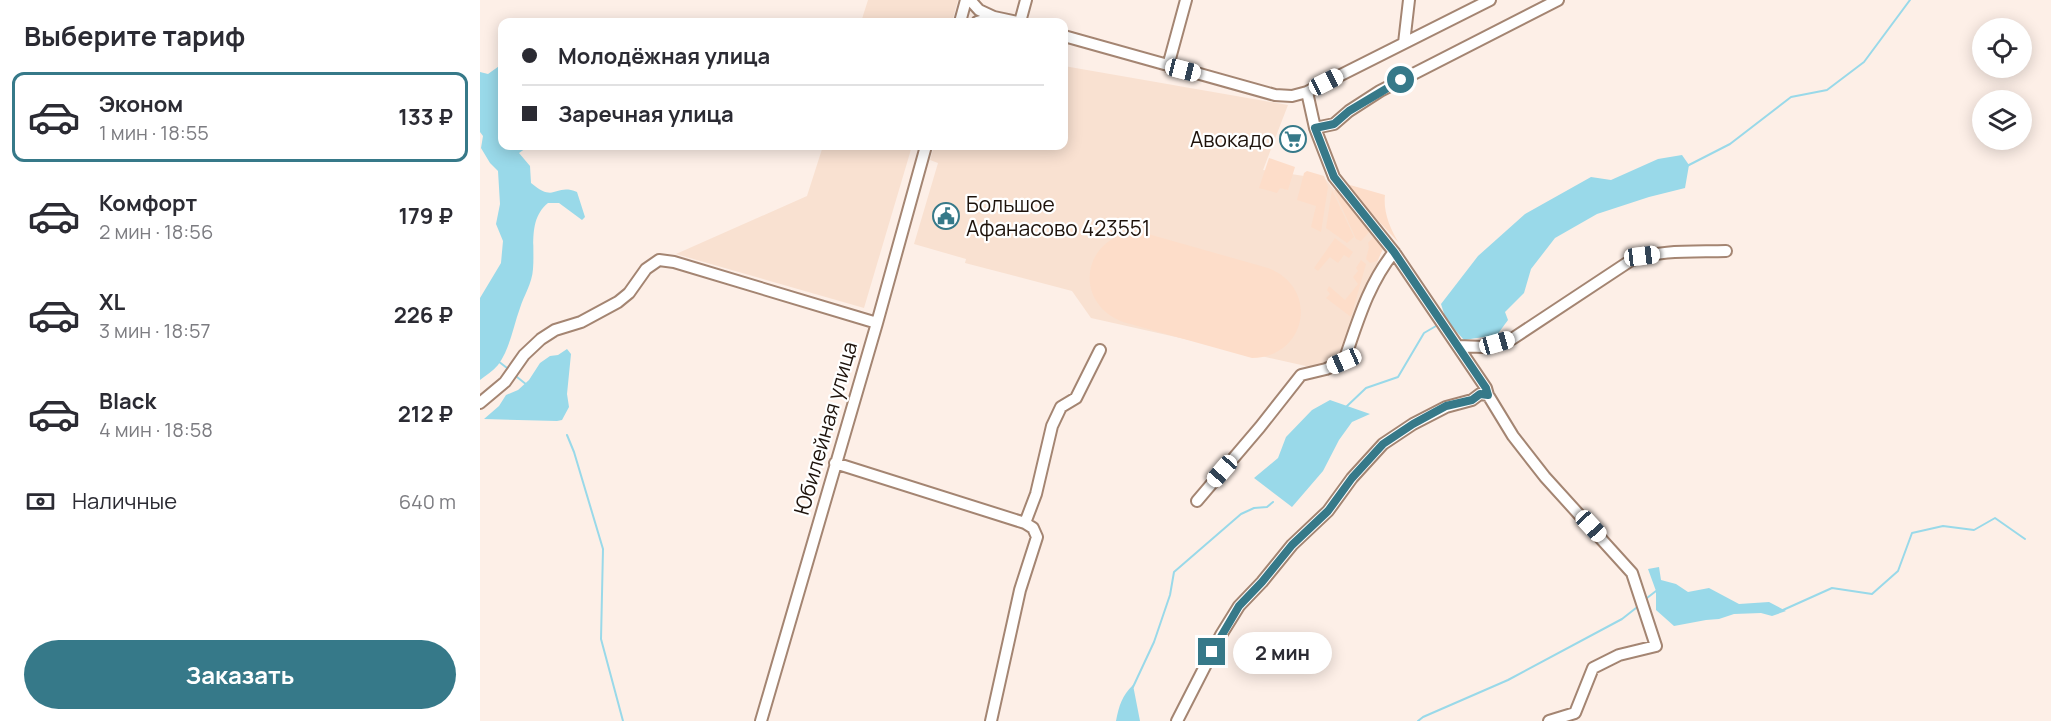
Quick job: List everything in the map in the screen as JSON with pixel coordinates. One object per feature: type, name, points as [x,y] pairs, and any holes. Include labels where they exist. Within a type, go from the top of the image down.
[{"type":"street","points":[[961,18],[968,0],[979,10],[998,18]]},
{"type":"street","points":[[1020,18],[1026,0]]},
{"type":"street","points":[[1168,66],[1186,0]]},
{"type":"street","points":[[1404,43],[1409,0]]},
{"type":"street","points":[[1068,37],[1275,95],[1292,96],[1307,92],[1490,0]]},
{"type":"street","points":[[1315,128],[1334,124],[1349,111],[1380,91],[1558,0]]},
{"type":"street","points":[[1307,92],[1315,128],[1334,177],[1394,252],[1459,346],[1513,436],[1545,477],[1632,573],[1656,646],[1619,655],[1593,668],[1575,713],[1549,721]]},
{"type":"street","name":"Юбилейная улица","points":[[761,721],[925,150]]},
{"type":"street","points":[[1459,346],[1483,347],[1512,339],[1630,261],[1642,256],[1726,251]]},
{"type":"street","points":[[1197,501],[1301,375],[1326,369],[1344,361],[1361,309],[1387,260],[1394,252]]},
{"type":"street","points":[[480,403],[505,382],[524,355],[541,339],[555,330],[581,322],[618,303],[629,293],[646,269],[659,260],[674,262],[877,322]]},
{"type":"street","points":[[1025,523],[1036,494],[1052,426],[1061,407],[1076,398],[1100,350]]},
{"type":"street","points":[[1177,721],[1221,635],[1239,606],[1292,545],[1328,511],[1352,478],[1383,444],[1446,406],[1472,400],[1480,394],[1488,395]]},
{"type":"street","points":[[835,464],[1025,523],[1034,528],[1037,537],[1020,590],[991,721]]},
{"type":"shaded area","points":[[868,0],[958,0],[953,18],[862,18]]},
{"type":"shaded area","points":[[1068,67],[1288,105],[1263,170],[1325,179],[1383,247],[1337,373],[1091,318],[1072,291],[965,263],[966,259],[914,244],[938,163],[930,160],[933,150],[1068,150]]},
{"type":"shaded area","points":[[822,150],[911,150],[864,308],[676,254],[807,196]]},
{"type":"shaded area","points":[[1269,158],[1295,167],[1288,190],[1280,188],[1277,193],[1259,188]]},
{"type":"shaded area","points":[[1307,171],[1324,176],[1328,187],[1321,232],[1311,227],[1316,206],[1297,200],[1304,173]]},
{"type":"shaded area","points":[[1343,183],[1385,195],[1388,220],[1399,243]]},
{"type":"shaded area","points":[[1332,190],[1354,237],[1347,243],[1326,228]]},
{"type":"shaded area","points":[[1334,190],[1369,229],[1361,241],[1356,239]]},
{"type":"shaded area","points":[[1130,232],[1148,234],[1268,268],[1284,278],[1295,290],[1300,305],[1300,320],[1295,334],[1285,346],[1271,355],[1252,358],[1123,322],[1107,313],[1097,302],[1091,289],[1090,274],[1093,261],[1101,248],[1113,238]]},
{"type":"shaded area","points":[[1374,236],[1384,247],[1377,261],[1370,263],[1366,259],[1368,243]]},
{"type":"shaded area","points":[[1335,238],[1353,252],[1349,258],[1344,255],[1338,263],[1330,257],[1318,271],[1314,268]]},
{"type":"shaded area","points":[[1361,260],[1366,264],[1351,317],[1326,298],[1330,294],[1327,290],[1329,286],[1345,300],[1358,284],[1353,277],[1358,271],[1356,268]]},
{"type":"water","points":[[498,67],[498,150],[523,150],[519,153],[530,166],[531,183],[550,193],[564,190],[577,192],[585,217],[582,220],[559,203],[548,203],[542,210],[535,225],[531,280],[508,345],[498,365],[480,380],[480,298],[501,263],[503,241],[496,224],[500,204],[498,171],[481,148],[483,136],[480,132],[480,72],[488,74]]},
{"type":"water","points":[[1682,155],[1689,165],[1685,188],[1597,214],[1555,238],[1531,269],[1524,293],[1505,312],[1508,320],[1497,335],[1464,340],[1446,320],[1441,304],[1478,256],[1525,214],[1591,177],[1611,180],[1658,159]]},
{"type":"water","points":[[567,349],[571,354],[567,394],[569,407],[562,420],[484,419],[499,406],[506,395],[518,390],[529,380],[540,363]]},
{"type":"water","points":[[1330,400],[1370,414],[1352,422],[1339,440],[1323,471],[1292,507],[1254,478],[1278,458],[1286,437],[1312,410]]},
{"type":"water","points":[[1659,567],[1661,580],[1676,584],[1688,592],[1709,588],[1739,604],[1769,602],[1786,611],[1772,616],[1761,613],[1734,614],[1719,619],[1674,626],[1656,610],[1656,591],[1648,569]]},
{"type":"water","points":[[1133,685],[1140,721],[1116,721],[1122,701]]},
{"type":"waterway","points":[[1687,166],[1730,144],[1791,97],[1827,90],[1864,62],[1910,0]]},
{"type":"waterway","points":[[1346,407],[1366,388],[1398,377],[1424,333],[1436,326]]},
{"type":"waterway","points":[[498,361],[507,368]]},
{"type":"waterway","points":[[517,377],[527,385]]},
{"type":"waterway","points":[[567,435],[603,549],[601,639],[623,721]]},
{"type":"waterway","points":[[1133,687],[1154,642],[1170,595],[1174,572],[1241,514],[1254,508],[1267,507],[1273,502]]},
{"type":"waterway","points":[[1783,610],[1832,588],[1872,594],[1898,571],[1912,533],[1943,526],[1974,530],[1995,518],[2025,539]]},
{"type":"waterway","points":[[1647,598],[1656,591]]},
{"type":"waterway","points":[[1418,721],[1508,680],[1622,619],[1636,608]]},
{"type":"place","name":"Авокадо","points":[[1293,139]]},
{"type":"place","name":"Большое Афанасово 423551","points":[[946,216]]},
{"type":"route","points":[[1212,652],[1239,606],[1292,545],[1328,511],[1352,478],[1383,444],[1446,406],[1472,400],[1480,394],[1488,395],[1486,388],[1459,346],[1394,252],[1334,177],[1315,128],[1334,124],[1349,111],[1401,80]]}]
